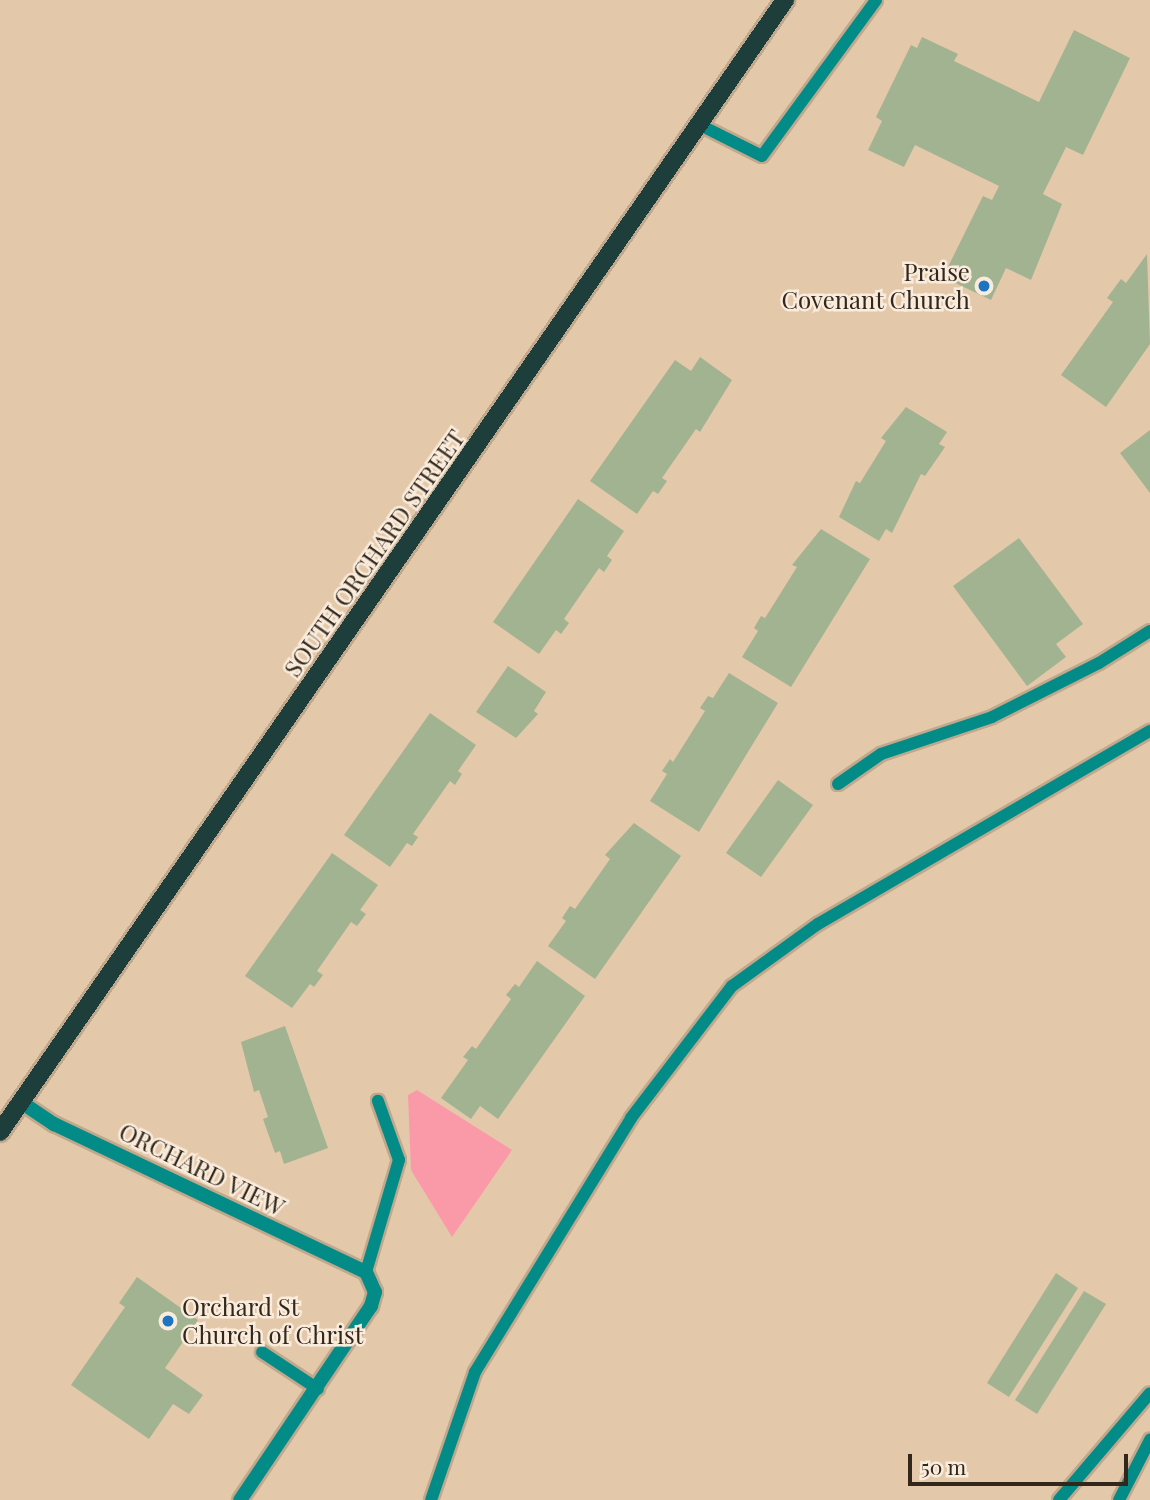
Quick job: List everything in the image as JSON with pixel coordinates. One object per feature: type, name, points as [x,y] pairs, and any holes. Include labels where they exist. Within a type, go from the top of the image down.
[{"type":"main road","name":"SOUTH ORCHARD STREET","points":[[0,1132],[785,0]]},
{"type":"street","name":"ORCHARD VIEW","points":[[21,1102],[54,1124],[366,1272]]},
{"type":"street","points":[[240,1500],[318,1389],[371,1306],[375,1292],[366,1272]]},
{"type":"lane","points":[[700,125],[762,156],[876,0]]},
{"type":"lane","points":[[838,784],[881,754],[992,718],[1099,663],[1150,631]]},
{"type":"lane","points":[[430,1500],[475,1372],[631,1118],[732,986],[818,924],[1150,731]]},
{"type":"lane","points":[[366,1272],[399,1160],[378,1101]]},
{"type":"lane","points":[[262,1352],[318,1389]]},
{"type":"lane","points":[[1059,1500],[1150,1393]]},
{"type":"lane","points":[[1119,1500],[1150,1440]]},
{"type":"shaded area","points":[[417,1090],[512,1150],[452,1237],[411,1170],[408,1095]]},
{"type":"building","points":[[1074,30],[1130,58],[1083,155],[1066,147],[1043,194],[1062,204],[1031,280],[1006,268],[991,300],[943,277],[983,196],[992,200],[999,186],[915,145],[904,167],[868,150],[882,121],[876,117],[911,45],[917,48],[922,37],[958,54],[954,61],[1039,102]]},
{"type":"building","points":[[1147,254],[1150,344],[1106,407],[1061,375],[1113,302],[1107,298],[1121,279],[1126,283]]},
{"type":"building","points":[[700,357],[732,380],[700,432],[696,429],[662,478],[667,481],[658,494],[653,491],[637,514],[590,481],[675,360],[691,371]]},
{"type":"building","points":[[906,407],[947,432],[939,444],[945,447],[925,476],[921,474],[892,533],[886,529],[879,541],[839,517],[856,481],[860,483],[886,441],[881,438]]},
{"type":"building","points":[[1150,430],[1150,493],[1120,453]]},
{"type":"building","points":[[578,499],[624,531],[607,556],[612,560],[604,572],[599,568],[564,619],[569,623],[561,634],[556,630],[539,654],[493,622]]},
{"type":"building","points":[[821,529],[870,559],[791,687],[742,657],[758,631],[754,628],[761,616],[765,618],[797,567],[792,565]]},
{"type":"building","points":[[1019,538],[1083,624],[1056,644],[1066,657],[1027,686],[953,586]]},
{"type":"building","points":[[508,666],[546,692],[534,711],[538,714],[516,738],[476,712]]},
{"type":"building","points":[[729,673],[778,703],[699,832],[650,801],[667,774],[662,771],[670,759],[673,762],[705,711],[700,708],[708,696],[713,698]]},
{"type":"building","points":[[430,713],[476,745],[458,771],[462,774],[455,785],[450,781],[413,834],[418,837],[412,846],[407,843],[390,867],[344,835]]},
{"type":"building","points":[[778,780],[813,805],[761,877],[726,853]]},
{"type":"building","points":[[634,823],[681,856],[595,979],[548,946],[566,921],[562,918],[570,906],[575,909],[610,859],[605,855]]},
{"type":"building","points":[[332,853],[378,885],[360,910],[366,914],[357,926],[351,922],[317,971],[323,975],[314,987],[310,984],[292,1008],[245,976]]},
{"type":"building","points":[[537,961],[585,996],[498,1119],[480,1106],[471,1119],[441,1098],[468,1060],[463,1057],[472,1046],[476,1049],[511,999],[506,995],[515,984],[519,987]]},
{"type":"building","points":[[285,1026],[328,1148],[284,1164],[280,1151],[275,1153],[263,1119],[268,1117],[259,1090],[254,1092],[241,1042]]},
{"type":"building","points":[[1056,1273],[1078,1288],[1009,1397],[987,1383]]},
{"type":"building","points":[[137,1277],[198,1320],[165,1368],[203,1395],[189,1414],[173,1404],[149,1439],[71,1385],[125,1307],[119,1303]]},
{"type":"building","points":[[1084,1291],[1106,1304],[1037,1414],[1015,1400]]},
{"type":"place","name":"Praise Covenant Church","points":[[984,286]]},
{"type":"place","name":"Orchard St Church of Christ","points":[[168,1321]]}]
